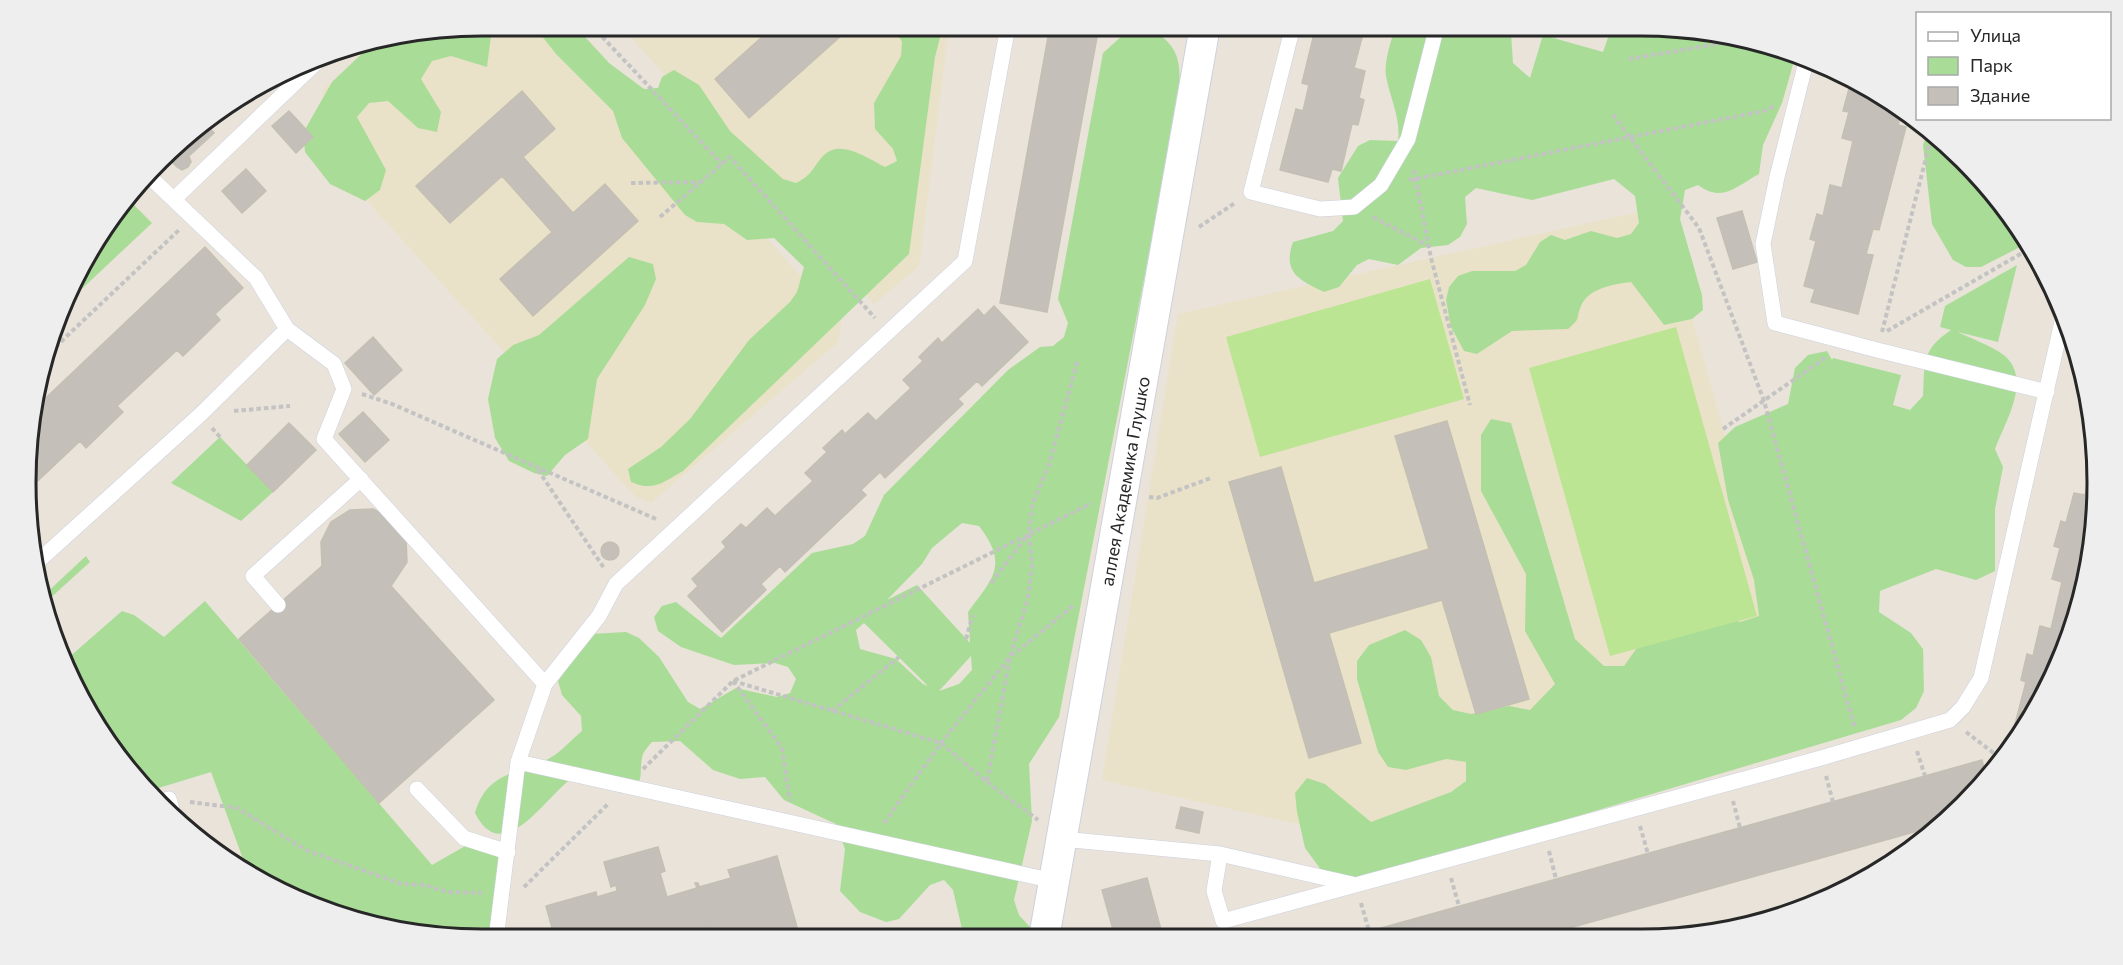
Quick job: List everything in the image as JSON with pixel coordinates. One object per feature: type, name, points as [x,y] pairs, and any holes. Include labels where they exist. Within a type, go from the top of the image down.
[{"type":"street","name":"аллея Академика Глушко","points":[[1046,929],[1108,578],[1130,500],[1164,256],[1203,36]]},
{"type":"lane","points":[[497,929],[518,762],[545,684],[598,616],[616,584],[965,261],[1006,36]]},
{"type":"lane","points":[[1290,36],[1251,192],[1320,210],[1354,207],[1381,185],[1408,140],[1434,36]]},
{"type":"lane","points":[[1805,68],[1763,244],[1775,323],[2047,392]]},
{"type":"lane","points":[[174,199],[305,73]]},
{"type":"lane","points":[[154,181],[256,278],[287,329],[334,364],[344,389],[324,439],[545,684]]},
{"type":"lane","points":[[43,558],[201,414],[287,329]]},
{"type":"lane","points":[[1220,854],[1214,891],[1223,921],[1860,747],[1950,720],[1962,708],[1981,678],[2060,331]]},
{"type":"lane","points":[[278,605],[253,576],[361,479]]},
{"type":"lane","points":[[518,762],[1054,881]]},
{"type":"lane","points":[[417,789],[464,838],[508,852]]},
{"type":"lane","points":[[1062,839],[1220,854],[1356,885]]},
{"type":"path","points":[[601,36],[722,164]]},
{"type":"path","points":[[1629,59],[1719,44]]},
{"type":"path","points":[[1381,185],[1764,111],[1799,89]]},
{"type":"path","points":[[1613,115],[1699,228],[1764,401],[1860,747]]},
{"type":"path","points":[[1408,140],[1429,246],[1470,405]]},
{"type":"path","points":[[1930,143],[1881,334],[2023,253]]},
{"type":"path","points":[[660,217],[730,157],[887,332]]},
{"type":"path","points":[[631,183],[703,182]]},
{"type":"path","points":[[1164,256],[1183,238],[1251,192]]},
{"type":"path","points":[[1354,207],[1429,246]]},
{"type":"path","points":[[58,344],[192,218]]},
{"type":"path","points":[[1723,429],[1848,342]]},
{"type":"path","points":[[987,782],[1010,657],[1028,598],[1032,565],[1029,533],[1032,506],[1049,465],[1078,359]]},
{"type":"path","points":[[344,389],[392,404],[538,469],[677,527]]},
{"type":"path","points":[[201,414],[290,406]]},
{"type":"path","points":[[201,414],[220,437]]},
{"type":"path","points":[[538,469],[616,584]]},
{"type":"path","points":[[500,911],[732,681],[1098,500],[1157,498],[1211,478]]},
{"type":"path","points":[[991,583],[1029,533]]},
{"type":"path","points":[[871,840],[940,743],[1010,657],[1108,578]]},
{"type":"path","points":[[966,639],[973,615]]},
{"type":"path","points":[[832,712],[899,657]]},
{"type":"path","points":[[732,681],[940,743],[1062,839]]},
{"type":"path","points":[[732,681],[782,748],[793,823]]},
{"type":"path","points":[[1950,720],[1995,754]]},
{"type":"path","points":[[170,801],[237,808],[306,850],[402,884],[425,885],[447,892],[503,893]]},
{"type":"path","points":[[1446,860],[1459,906]]},
{"type":"path","points":[[1356,885],[1368,929]]},
{"type":"shaded area","points":[[585,36],[842,322],[838,342],[651,503],[635,496],[375,210],[320,142],[323,90],[364,52],[395,45],[453,37]]},
{"type":"shaded area","points":[[629,36],[948,36],[919,266],[874,304]]},
{"type":"shaded area","points":[[1661,207],[1798,696],[1342,834],[1102,780],[1178,314]]},
{"type":"green space","points":[[491,36],[487,67],[451,56],[432,61],[421,79],[441,112],[437,132],[418,128],[388,101],[369,103],[357,117],[386,170],[380,190],[365,201],[330,184],[305,152],[303,133],[332,82],[367,51],[424,40]]},
{"type":"green space","points":[[542,36],[584,36],[609,63],[644,89],[658,88],[662,77],[674,70],[699,85],[730,131],[783,179],[796,183],[808,175],[829,151],[836,149],[853,151],[885,167],[897,161],[893,149],[875,129],[874,103],[901,56],[902,42],[899,36],[940,36],[935,57],[909,254],[683,471],[652,486],[631,482],[628,469],[661,447],[690,419],[749,340],[790,302],[797,292],[804,267],[774,238],[747,240],[724,224],[697,222],[685,215],[622,138],[613,111],[556,54]]},
{"type":"green space","points":[[1122,36],[1161,36],[1176,54],[1179,72],[1178,104],[1059,717],[1029,764],[1032,821],[1014,900],[1019,915],[1032,929],[962,929],[953,890],[944,880],[930,885],[899,919],[886,922],[860,912],[840,891],[845,849],[836,824],[784,800],[765,777],[740,779],[713,770],[680,741],[652,742],[643,754],[638,783],[629,790],[620,793],[584,774],[578,775],[524,823],[511,831],[498,834],[486,828],[475,813],[487,789],[505,776],[550,758],[582,731],[581,716],[562,695],[558,681],[591,634],[626,632],[639,638],[659,657],[688,702],[700,709],[736,688],[777,697],[790,693],[796,679],[788,667],[775,663],[734,665],[681,647],[658,631],[654,617],[662,606],[676,602],[721,638],[812,553],[853,544],[865,536],[884,495],[1008,370],[1040,347],[1053,346],[1064,337],[1068,323],[1058,299],[1103,53]],"holes":[[[962,523],[979,526],[988,539],[995,561],[990,580],[968,612],[970,643],[917,585],[887,600],[922,564],[932,548]],[[864,623],[928,686],[896,659],[860,649],[856,630]],[[971,656],[972,670],[959,684],[939,691]]]},
{"type":"green space","points":[[1511,36],[1513,63],[1530,78],[1543,36],[1603,52],[1609,36],[1699,40],[1756,51],[1793,63],[1782,103],[1763,145],[1759,174],[1736,188],[1722,193],[1715,193],[1698,185],[1685,190],[1680,219],[1702,295],[1703,310],[1692,319],[1664,325],[1631,282],[1617,284],[1590,295],[1581,306],[1577,320],[1568,329],[1512,331],[1477,354],[1464,351],[1451,327],[1446,300],[1449,287],[1458,276],[1472,271],[1515,271],[1526,265],[1540,242],[1551,235],[1565,240],[1591,231],[1617,238],[1631,234],[1639,223],[1635,196],[1614,179],[1532,200],[1476,188],[1465,197],[1467,224],[1460,237],[1448,245],[1421,248],[1398,265],[1369,259],[1357,265],[1339,287],[1324,292],[1295,274],[1290,261],[1293,242],[1333,231],[1343,221],[1338,178],[1358,146],[1370,140],[1398,141],[1397,117],[1386,76],[1388,51],[1392,37]]},
{"type":"green space","points":[[1925,139],[1976,188],[2020,247],[1981,267],[1966,267],[1953,260],[1932,224],[1923,145]]},
{"type":"green space","points":[[133,204],[152,223],[79,291],[111,234]]},
{"type":"green space","points":[[629,257],[653,264],[656,279],[645,305],[597,379],[588,439],[565,455],[547,476],[534,473],[509,461],[495,438],[488,399],[497,359],[513,345],[539,335]]},
{"type":"green space","points":[[2017,265],[1998,342],[1958,332],[2005,356],[2013,366],[2016,377],[2014,401],[1995,449],[2003,467],[1995,509],[1995,571],[1976,580],[1936,569],[1880,591],[1879,612],[1911,633],[1923,649],[1924,691],[1916,708],[1901,720],[1369,878],[1327,878],[1305,848],[1297,812],[1295,793],[1307,778],[1325,784],[1371,822],[1451,792],[1466,781],[1466,762],[1446,759],[1406,770],[1388,767],[1378,752],[1357,679],[1357,661],[1369,645],[1405,630],[1421,640],[1431,657],[1439,696],[1453,710],[1471,714],[1509,706],[1530,710],[1555,684],[1525,631],[1526,574],[1481,491],[1481,435],[1491,419],[1511,423],[1575,639],[1604,666],[1624,666],[1649,631],[1703,609],[1740,622],[1759,616],[1754,580],[1728,500],[1718,443],[1735,427],[1788,404],[1795,368],[1808,355],[1827,351],[1832,360],[1833,358],[1901,375],[1893,405],[1910,410],[1923,396],[1926,358],[1929,351],[1941,337],[1951,330],[1940,327],[1945,306]]},
{"type":"green space","points":[[1430,279],[1464,399],[1260,457],[1226,337]]},
{"type":"green space","points":[[1676,327],[1757,616],[1610,656],[1529,368]]},
{"type":"green space","points":[[220,437],[273,492],[241,521],[171,483]]},
{"type":"green space","points":[[86,556],[90,562],[51,598],[49,590]]},
{"type":"green space","points":[[205,601],[432,865],[467,845],[501,858],[495,929],[453,928],[395,920],[367,914],[312,895],[243,860],[211,772],[158,788],[111,731],[82,680],[71,655],[122,611],[134,615],[164,637]]},
{"type":"building","points":[[841,36],[749,118],[715,79],[762,37]]},
{"type":"building","points":[[1048,36],[1097,36],[1047,312],[1000,303]]},
{"type":"building","points":[[1314,36],[1362,36],[1354,68],[1365,71],[1359,98],[1364,100],[1358,125],[1352,124],[1341,171],[1332,169],[1328,182],[1280,170],[1296,109],[1303,111],[1309,85],[1302,83]]},
{"type":"building","points":[[1849,88],[1889,111],[1900,119],[1898,125],[1906,127],[1879,230],[1873,229],[1866,254],[1873,255],[1858,314],[1811,302],[1815,289],[1804,286],[1816,241],[1810,239],[1817,214],[1823,216],[1830,185],[1842,188],[1853,141],[1842,138],[1849,112],[1843,111]]},
{"type":"building","points":[[522,91],[555,129],[523,157],[573,213],[605,184],[638,221],[533,316],[500,279],[552,232],[502,176],[450,223],[416,186]]},
{"type":"building","points":[[289,111],[313,137],[296,153],[272,126]]},
{"type":"building","points":[[210,129],[214,133],[189,156],[191,162],[188,167],[182,170],[172,162]]},
{"type":"building","points":[[246,169],[266,191],[242,213],[222,191]]},
{"type":"building","points":[[1742,211],[1757,262],[1733,269],[1717,218]]},
{"type":"building","points":[[205,247],[243,288],[215,314],[220,320],[183,356],[177,350],[117,406],[123,412],[86,448],[80,441],[36,483],[37,453],[44,399]]},
{"type":"building","points":[[994,306],[1028,342],[982,386],[977,381],[958,399],[963,404],[885,478],[880,472],[861,490],[866,495],[785,572],[780,566],[761,584],[766,590],[722,632],[688,596],[698,586],[692,579],[726,547],[722,542],[741,524],[746,528],[767,508],[775,516],[813,481],[805,473],[827,452],[823,448],[842,430],[845,434],[868,413],[876,421],[911,388],[903,380],[923,361],[919,357],[938,338],[942,343],[978,309],[984,316]]},
{"type":"building","points":[[373,337],[402,370],[374,395],[345,363]]},
{"type":"building","points":[[363,412],[389,440],[365,462],[339,434]]},
{"type":"building","points":[[1447,421],[1529,699],[1476,714],[1442,600],[1329,633],[1361,743],[1309,758],[1229,482],[1281,467],[1314,583],[1429,549],[1395,436]]},
{"type":"building","points":[[289,423],[316,450],[273,492],[247,465]]},
{"type":"building","points":[[2087,488],[2083,541],[2072,598],[2041,680],[2014,727],[2026,682],[2021,680],[2027,654],[2033,656],[2040,626],[2051,629],[2062,582],[2052,579],[2060,548],[2054,546],[2061,521],[2066,523],[2074,493],[2085,495]]},
{"type":"building","points":[[373,509],[393,520],[406,539],[407,562],[391,586],[494,700],[379,803],[239,639],[322,566],[321,542],[331,522],[350,510]]},
{"type":"building","points":[[610,542],[616,545],[619,551],[616,557],[610,560],[604,557],[601,551],[604,545]]},
{"type":"building","points":[[1982,760],[1984,768],[1976,777],[1920,830],[1566,929],[1378,929]]},
{"type":"building","points":[[1181,807],[1203,812],[1199,833],[1176,828]]},
{"type":"building","points":[[658,847],[665,871],[660,873],[667,897],[697,888],[695,883],[698,883],[712,929],[552,929],[546,906],[596,892],[597,897],[617,891],[616,885],[611,887],[604,862]]},
{"type":"building","points":[[777,856],[797,929],[712,929],[699,887],[731,878],[728,870]]},
{"type":"building","points":[[1147,878],[1161,929],[1113,929],[1102,890]]}]
